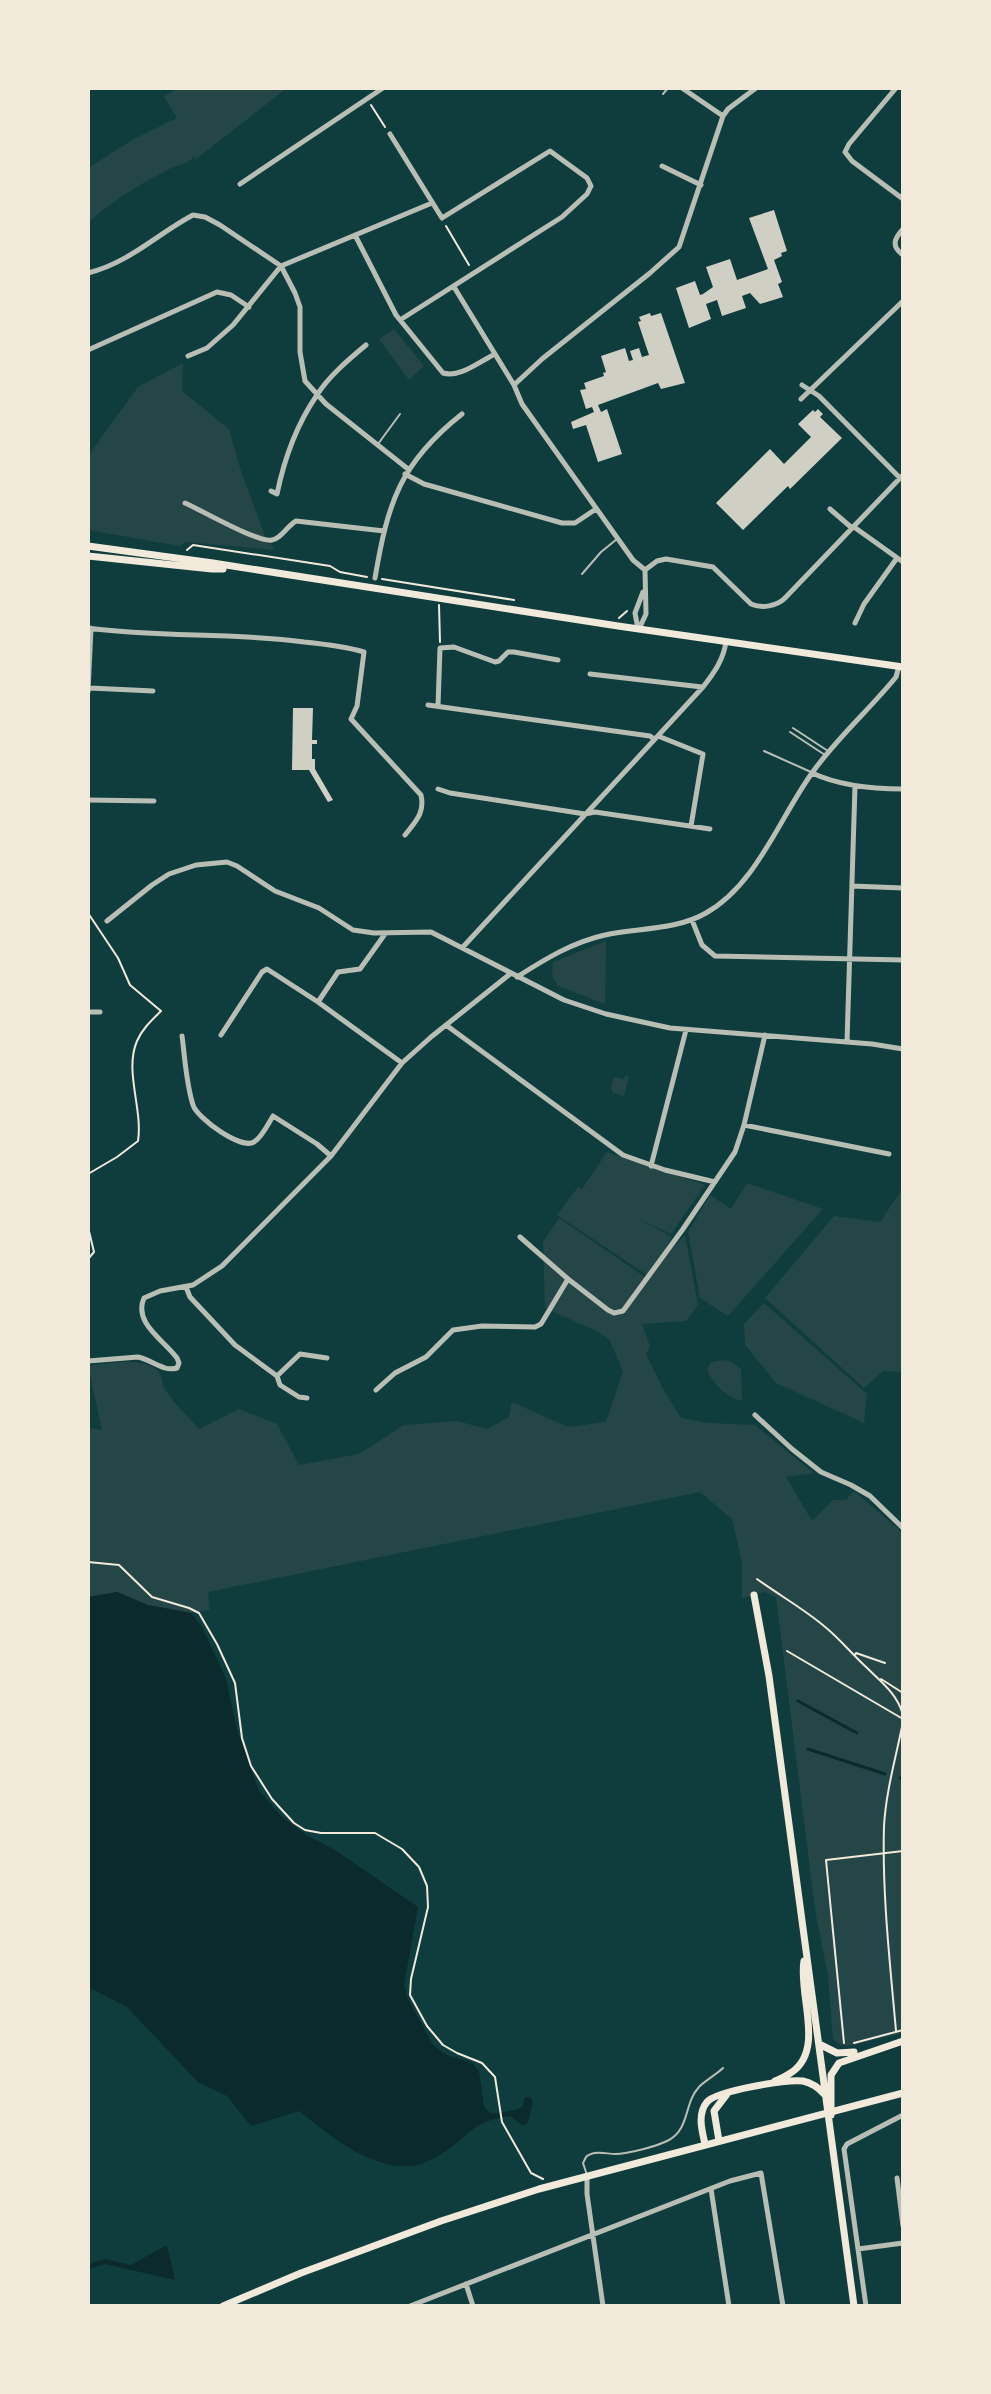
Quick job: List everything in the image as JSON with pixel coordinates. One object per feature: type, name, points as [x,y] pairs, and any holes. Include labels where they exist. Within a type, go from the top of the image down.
[{"type":"main road","points":[[88,546],[901,666]]},
{"type":"main road","points":[[88,556],[212,569],[233,568]]},
{"type":"main road","points":[[754,1595],[771,1688],[854,2306]]},
{"type":"main road","points":[[705,2144],[701,2128],[703,2109],[712,2097],[773,2082],[791,2073],[807,2051],[809,2033],[802,1974],[806,1954]]},
{"type":"main road","points":[[819,2044],[837,2053],[847,2054],[903,2040]]},
{"type":"main road","points":[[829,2125],[831,2075],[839,2063],[903,2040]]},
{"type":"main road","points":[[773,2082],[807,2082],[818,2087],[825,2096]]},
{"type":"main road","points":[[223,2306],[301,2273],[441,2221],[549,2186],[903,2093]]},
{"type":"main road","points":[[719,2141],[714,2111],[727,2094]]},
{"type":"street","points":[[240,184],[383,88]]},
{"type":"street","points":[[682,88],[723,116]]},
{"type":"street","points":[[514,385],[679,247],[723,116],[756,88]]},
{"type":"street","points":[[896,88],[845,152],[852,161],[903,199]]},
{"type":"street","points":[[390,134],[442,218],[550,151],[591,186],[587,194],[562,217],[400,320]]},
{"type":"street","points":[[662,166],[701,185]]},
{"type":"street","points":[[188,356],[219,339],[281,266],[432,203]]},
{"type":"street","points":[[88,273],[114,265],[193,215],[205,217],[281,266],[300,307],[301,364],[305,381],[316,395],[424,484],[562,523],[575,523],[596,509]]},
{"type":"street","points":[[903,229],[896,237],[895,244],[903,255]]},
{"type":"street","points":[[355,235],[400,320],[446,374],[458,373],[495,354]]},
{"type":"street","points":[[454,287],[514,385],[522,404],[596,509],[645,570]]},
{"type":"street","points":[[88,350],[217,292],[231,295],[249,307]]},
{"type":"street","points":[[801,399],[903,301]]},
{"type":"street","points":[[274,493],[289,451],[316,395],[366,345]]},
{"type":"street","points":[[645,570],[657,561],[666,559],[713,567],[751,604],[758,607],[773,605],[781,602],[901,476],[819,396],[802,385]]},
{"type":"street","points":[[375,578],[384,531],[407,471],[425,446],[462,414]]},
{"type":"street","points":[[185,503],[264,540],[274,540],[296,521],[384,531]]},
{"type":"street","points":[[830,509],[900,560],[864,604],[855,623]]},
{"type":"street","points":[[639,629],[646,614],[645,570]]},
{"type":"street","points":[[639,629],[635,613],[645,588]]},
{"type":"street","points":[[153,691],[89,690],[90,628],[269,637],[349,647],[364,652],[357,706],[351,719],[421,795],[421,816],[405,835]]},
{"type":"street","points":[[462,948],[703,687],[725,651],[726,640]]},
{"type":"street","points":[[438,706],[440,648],[454,647],[495,662],[508,652],[558,660]]},
{"type":"street","points":[[517,977],[563,950],[590,939],[692,920],[726,901],[741,885],[812,773],[893,681],[901,666]]},
{"type":"street","points":[[590,674],[703,687]]},
{"type":"street","points":[[428,705],[650,736],[703,754],[691,826]]},
{"type":"street","points":[[812,773],[855,786],[903,790]]},
{"type":"street","points":[[847,1042],[855,786]]},
{"type":"street","points":[[438,789],[585,814],[595,812],[710,829]]},
{"type":"street","points":[[88,800],[154,801]]},
{"type":"street","points":[[107,921],[169,874],[196,865],[227,862],[275,891],[319,908],[353,930],[385,933],[426,931],[564,1000],[606,1014],[686,1030],[903,1049]]},
{"type":"street","points":[[852,886],[903,888]]},
{"type":"street","points":[[692,920],[702,945],[715,956],[903,960]]},
{"type":"street","points":[[318,1002],[338,972],[360,969],[385,933]]},
{"type":"street","points":[[221,1035],[265,969],[318,1002],[402,1063]]},
{"type":"street","points":[[88,1361],[138,1357],[167,1369],[177,1368],[177,1358],[147,1325],[141,1306],[147,1295],[186,1287],[211,1275],[232,1257],[331,1156],[402,1063],[510,974]]},
{"type":"street","points":[[88,1012],[100,1012]]},
{"type":"street","points":[[446,1025],[613,1149],[651,1166],[715,1182]]},
{"type":"street","points":[[651,1166],[686,1030]]},
{"type":"street","points":[[520,1237],[608,1310],[614,1313],[623,1311],[735,1152],[765,1035]]},
{"type":"street","points":[[182,1036],[193,1105],[204,1119],[244,1144],[258,1138],[273,1116],[331,1156]]},
{"type":"street","points":[[744,1125],[889,1154]]},
{"type":"street","points":[[376,1390],[395,1373],[421,1361],[453,1330],[464,1327],[535,1327],[541,1324],[568,1279]]},
{"type":"street","points":[[186,1287],[190,1297],[235,1345],[277,1376],[280,1385],[299,1397],[307,1398]]},
{"type":"street","points":[[277,1376],[300,1354],[327,1358]]},
{"type":"street","points":[[755,1415],[821,1472],[870,1496],[903,1528]]},
{"type":"street","points":[[866,2306],[844,2149],[847,2144],[903,2115]]},
{"type":"street","points":[[410,2306],[711,2189],[761,2173],[783,2306]]},
{"type":"street","points":[[587,2176],[603,2306]]},
{"type":"street","points":[[897,2178],[903,2226]]},
{"type":"street","points":[[711,2189],[729,2306]]},
{"type":"street","points":[[858,2249],[903,2243]]},
{"type":"street","points":[[466,2284],[473,2306]]},
{"type":"lane","points":[[663,94],[668,88]]},
{"type":"lane","points":[[377,445],[400,414]]},
{"type":"lane","points":[[582,574],[618,538]]},
{"type":"lane","points":[[793,728],[828,754]]},
{"type":"lane","points":[[790,732],[828,754]]},
{"type":"lane","points":[[764,751],[812,773]]},
{"type":"lane","points":[[587,2176],[583,2163],[588,2155],[621,2154],[661,2143],[675,2135],[683,2125],[699,2086],[723,2068]]},
{"type":"path","points":[[367,99],[390,134]]},
{"type":"path","points":[[442,218],[473,273]]},
{"type":"path","points":[[184,553],[193,545],[251,553],[330,566],[340,572],[509,600]]},
{"type":"path","points":[[439,603],[440,648]]},
{"type":"path","points":[[619,618],[627,611]]},
{"type":"path","points":[[88,913],[118,958],[130,985],[161,1011],[141,1034],[135,1050],[138,1141],[88,1174]]},
{"type":"path","points":[[88,1227],[94,1252],[88,1259]]},
{"type":"path","points":[[88,1562],[119,1565],[152,1597],[199,1613],[235,1683],[242,1738],[251,1766],[272,1799],[294,1823],[305,1830],[321,1833],[375,1833],[402,1849],[419,1867],[427,1886],[428,1907],[410,1995],[427,2026],[443,2045],[479,2061],[495,2077],[502,2122],[531,2173],[547,2180]]},
{"type":"path","points":[[757,1579],[823,1625],[854,1656],[903,1693]]},
{"type":"path","points":[[787,1651],[903,1719]]},
{"type":"path","points":[[854,1656],[856,1653],[885,1663]]},
{"type":"path","points":[[880,1678],[895,1698],[903,1719],[884,1826],[896,2032]]},
{"type":"path","points":[[903,1851],[830,1859],[826,1862],[843,2041],[848,2044],[903,2030]]},
{"type":"shaded area","points":[[178,88],[287,88],[195,160],[195,156],[146,181],[88,223],[88,168],[134,139],[177,118],[164,96]]},
{"type":"shaded area","points":[[394,329],[424,366],[409,380],[379,339]]},
{"type":"shaded area","points":[[183,363],[182,391],[229,429],[265,536],[275,550],[186,542],[180,546],[88,530],[88,456],[138,387]]},
{"type":"shaded area","points":[[606,941],[605,1004],[558,986],[552,976],[553,962]]},
{"type":"shaded area","points":[[625,1076],[629,1077],[624,1096],[613,1093],[614,1077],[624,1079]]},
{"type":"shaded area","points":[[607,1152],[705,1185],[671,1234],[639,1219],[672,1237],[651,1270],[685,1235],[698,1305],[686,1321],[642,1324],[650,1346],[646,1354],[681,1418],[708,1423],[755,1425],[814,1473],[786,1477],[812,1521],[833,1500],[846,1500],[854,1491],[903,1533],[903,2033],[848,2046],[840,2045],[833,2039],[828,1976],[815,1910],[776,1597],[764,1592],[742,1598],[742,1562],[732,1519],[700,1492],[208,1592],[210,1610],[191,1613],[148,1605],[117,1592],[88,1597],[88,1428],[102,1430],[88,1366],[127,1362],[155,1368],[170,1396],[199,1429],[239,1409],[277,1424],[299,1465],[359,1454],[404,1425],[457,1421],[487,1429],[509,1417],[512,1402],[568,1427],[606,1422],[623,1371],[609,1339],[545,1308],[543,1242],[559,1218],[645,1277],[647,1275],[557,1215],[578,1187],[582,1189]]},
{"type":"shaded area","points":[[747,1183],[823,1209],[728,1316],[700,1298],[688,1232],[710,1195],[731,1209]]},
{"type":"shaded area","points":[[903,1188],[903,1372],[883,1371],[864,1388],[765,1298],[834,1216],[880,1222]]},
{"type":"shaded area","points":[[764,1303],[867,1394],[864,1423],[776,1383],[745,1345],[744,1324]]},
{"type":"shaded area","points":[[730,1361],[741,1369],[742,1401],[721,1390],[707,1370],[711,1362]]},
{"type":"shaded area","points":[[117,1592],[148,1605],[191,1613],[202,1627],[226,1679],[237,1729],[259,1791],[281,1816],[306,1835],[335,1850],[418,1907],[404,1985],[408,1999],[433,2045],[448,2056],[471,2062],[479,2071],[484,2107],[492,2114],[515,2110],[522,2107],[525,2097],[530,2097],[533,2102],[528,2123],[523,2126],[510,2116],[488,2121],[440,2155],[413,2166],[397,2166],[366,2157],[299,2111],[251,2126],[227,2096],[198,2082],[127,2007],[88,1987],[88,1597]]},
{"type":"shaded area","points":[[167,2245],[175,2280],[105,2264],[88,2269],[88,2264],[105,2259],[131,2265]]},
{"type":"building","points":[[774,210],[787,251],[774,260],[782,282],[778,284],[783,297],[760,304],[750,293],[742,296],[746,308],[722,316],[717,300],[706,304],[711,319],[689,328],[676,288],[695,281],[700,295],[703,294],[713,287],[706,267],[730,259],[737,280],[768,269],[749,218]]},
{"type":"building","points":[[650,313],[651,316],[661,313],[685,383],[661,389],[658,383],[598,405],[601,412],[607,409],[622,454],[598,462],[586,425],[573,429],[571,422],[594,412],[592,407],[586,409],[580,390],[586,389],[584,383],[604,376],[606,372],[601,356],[625,348],[629,361],[633,360],[630,351],[639,348],[642,357],[649,355],[638,322],[641,321],[639,317]]},
{"type":"building","points":[[818,409],[823,414],[820,417],[842,438],[743,530],[716,503],[770,449],[784,464],[811,437],[798,424]]},
{"type":"building","points":[[293,708],[313,708],[312,740],[317,740],[317,744],[312,744],[312,759],[315,759],[315,769],[333,800],[328,802],[309,770],[292,770]]},
{"type":"waterway","points":[[798,1701],[857,1733]]},
{"type":"waterway","points":[[808,1749],[885,1774]]}]
